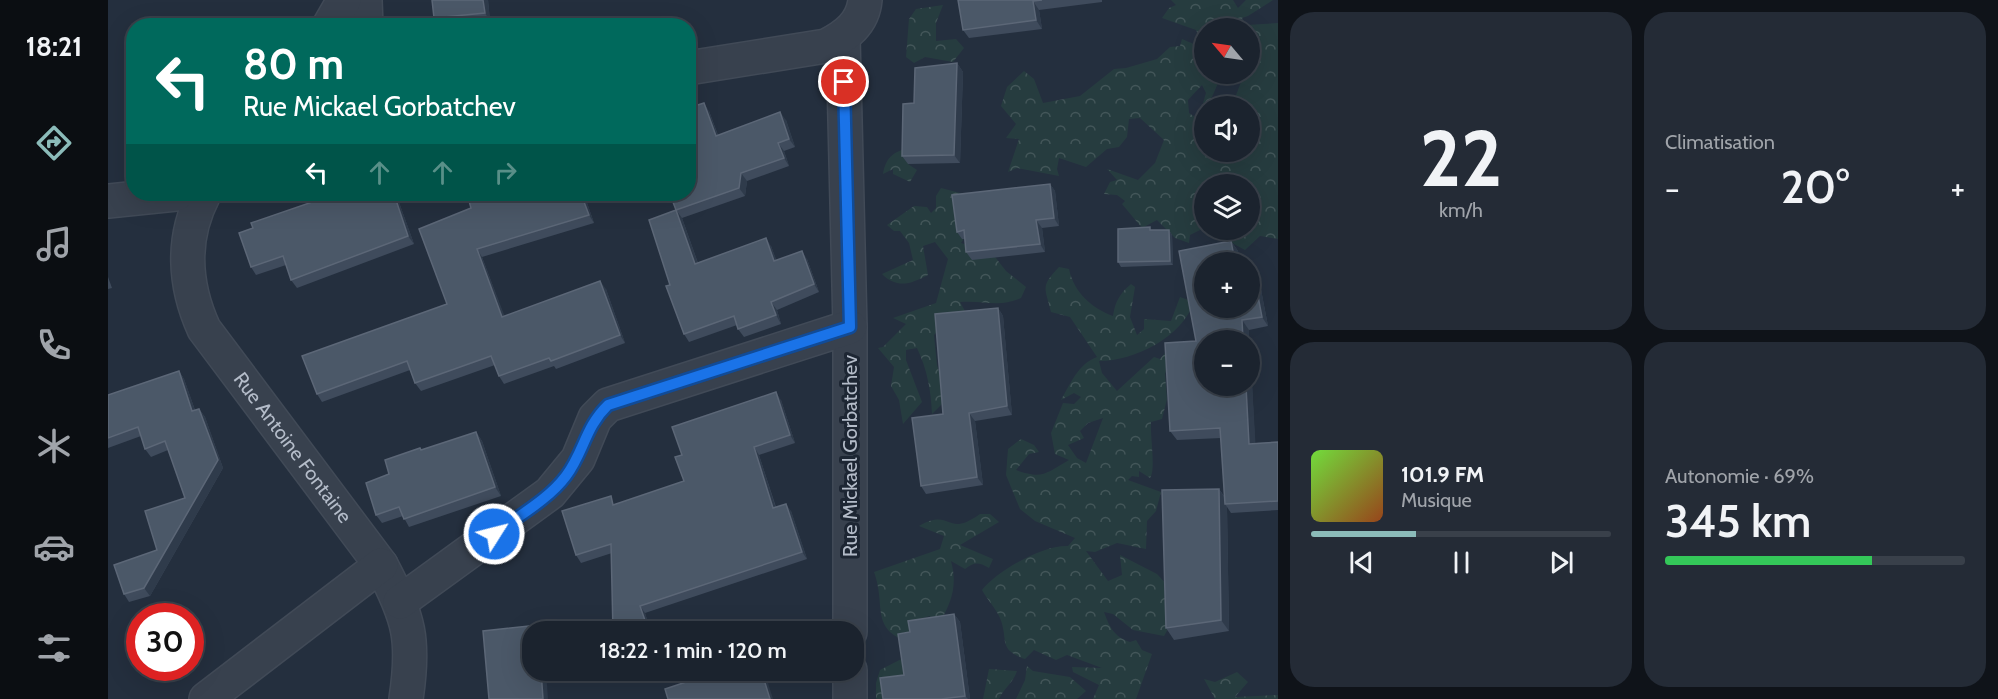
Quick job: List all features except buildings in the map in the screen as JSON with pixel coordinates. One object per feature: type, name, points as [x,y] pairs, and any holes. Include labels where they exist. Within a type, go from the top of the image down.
[{"type":"street","points":[[334,18],[344,0]]},
{"type":"street","points":[[365,0],[366,18]]},
{"type":"street","points":[[696,67],[826,46],[843,37],[856,24],[865,0]]},
{"type":"street","name":"Rue Mickael Gorbatchev","points":[[843,37],[850,327],[850,621]]},
{"type":"street","name":"Rue Antoine Fontaine","points":[[201,201],[195,214],[187,274],[192,303],[204,329],[381,565],[400,602],[406,621],[412,660],[406,699]]},
{"type":"street","points":[[400,602],[550,493],[578,459],[595,418],[608,405],[850,327]]},
{"type":"street","points":[[206,699],[381,565]]},
{"type":"street","points":[[850,681],[850,699]]},
{"type":"green space","points":[[1171,0],[1233,0],[1238,8],[1246,0],[1273,0],[1242,18],[1194,18],[1194,29],[1162,18],[1169,8],[1176,5]]},
{"type":"green space","points":[[943,5],[936,23],[936,41],[956,39],[964,48],[953,62],[925,57],[914,63],[906,57],[909,19],[916,9]]},
{"type":"green space","points":[[1278,23],[1278,239],[1260,236],[1260,174],[1194,174],[1194,233],[1190,235],[1189,243],[1175,238],[1157,220],[1142,228],[1122,204],[1125,201],[1117,195],[1104,194],[1110,182],[1117,180],[1107,169],[1138,180],[1155,163],[1164,140],[1140,118],[1129,119],[1127,137],[1119,147],[1107,149],[1086,167],[1059,158],[1057,169],[1059,176],[1017,168],[1008,172],[1019,139],[1006,138],[1016,124],[1001,106],[1007,87],[1024,71],[1034,79],[1043,103],[1080,96],[1114,69],[1157,59],[1170,47],[1180,46],[1182,39],[1194,44],[1194,84],[1218,84],[1212,96],[1205,96],[1202,85],[1188,100],[1189,113],[1194,116],[1194,162],[1260,162],[1260,96],[1236,96],[1240,84],[1260,84],[1260,24]]},
{"type":"green space","points":[[912,147],[908,164],[917,170],[910,182],[893,174],[893,169],[883,174],[886,163],[892,155]]},
{"type":"green space","points":[[941,188],[964,194],[983,211],[961,243],[992,253],[1006,271],[1026,287],[1021,298],[1006,303],[960,302],[965,311],[944,324],[934,335],[937,365],[948,398],[932,414],[928,380],[917,348],[906,350],[906,360],[922,402],[903,424],[899,400],[891,386],[894,367],[878,348],[883,347],[906,324],[893,318],[936,303],[948,259],[935,242],[923,246],[928,275],[904,284],[893,282],[882,274],[913,260],[909,243],[900,231],[894,231],[887,225],[914,206],[927,207],[931,213],[936,208],[936,196]]},
{"type":"green space","points":[[1226,240],[1256,240],[1245,250]]},
{"type":"green space","points":[[1059,267],[1069,269],[1071,278],[1085,299],[1098,309],[1113,316],[1119,298],[1131,284],[1135,287],[1130,317],[1137,335],[1144,329],[1144,319],[1171,321],[1180,297],[1194,302],[1188,315],[1179,326],[1156,345],[1127,357],[1099,361],[1102,373],[1117,391],[1154,357],[1160,359],[1166,352],[1170,358],[1165,374],[1167,399],[1162,419],[1151,422],[1152,474],[1150,478],[1139,471],[1139,477],[1132,476],[1128,480],[1161,492],[1156,511],[1147,521],[1146,549],[1117,543],[1095,552],[1086,551],[1108,581],[1122,575],[1120,555],[1157,574],[1171,589],[1172,622],[1164,636],[1133,630],[1113,614],[1104,612],[1116,634],[1130,642],[1136,640],[1142,650],[1152,654],[1136,699],[1093,699],[1099,685],[1073,672],[1072,667],[1102,668],[1067,655],[1056,660],[1034,650],[1025,659],[1016,655],[1007,647],[1000,618],[982,590],[998,575],[1021,560],[1046,550],[1068,546],[1075,538],[1035,521],[1020,509],[1006,475],[1008,449],[1021,439],[1034,445],[1039,452],[1029,454],[1016,470],[1039,475],[1069,460],[1055,454],[1051,433],[1063,403],[1074,404],[1081,397],[1074,393],[1061,400],[1072,381],[1085,364],[1097,357],[1070,317],[1051,312],[1046,292],[1049,279]],"holes":[[[1103,418],[1086,463],[1077,458],[1068,445],[1084,438],[1080,431],[1088,423]]]},
{"type":"green space","points":[[980,514],[990,514],[999,522],[960,545],[993,559],[989,568],[977,564],[965,569],[951,561],[954,579],[952,595],[938,626],[931,625],[930,616],[919,619],[914,644],[890,632],[882,616],[874,572],[940,549],[944,536],[919,526],[938,520],[960,524]]},
{"type":"green space","points":[[913,653],[918,699],[876,699],[876,683],[880,670]]},
{"type":"green space","points":[[1027,666],[1033,671],[1070,677],[1086,691],[1077,699],[1016,699],[1025,680]]},
{"type":"green space","points":[[989,669],[1017,671],[999,699],[983,699]]},
{"type":"green space","points":[[1237,672],[1248,682],[1235,697],[1278,695],[1278,699],[1215,699],[1204,679],[1215,682]]},
{"type":"route","points":[[494,534],[550,493],[565,477],[578,459],[586,433],[595,418],[608,405],[850,327],[844,82]]}]
